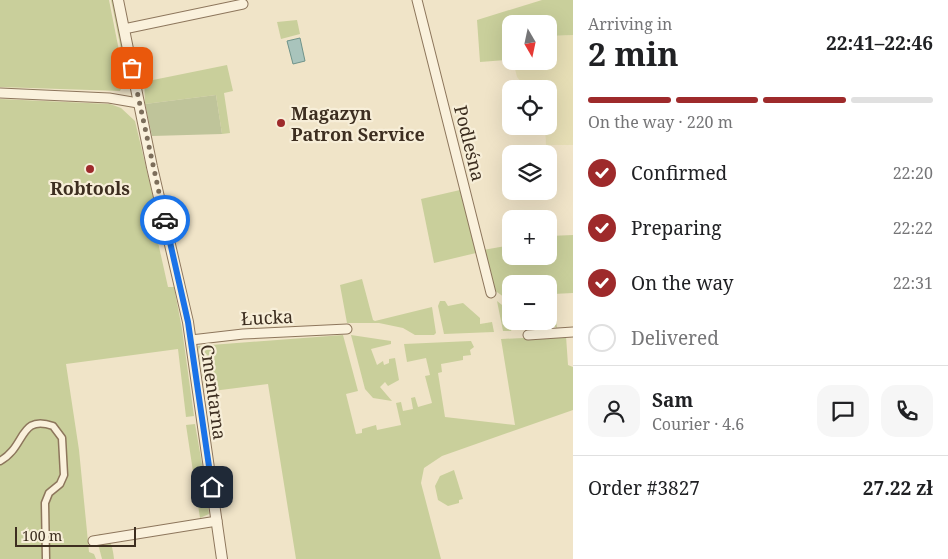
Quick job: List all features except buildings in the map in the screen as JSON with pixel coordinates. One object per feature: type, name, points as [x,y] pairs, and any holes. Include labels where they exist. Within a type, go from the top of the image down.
[{"type":"street","name":"Cmentarna","points":[[118,0],[138,103],[185,306],[222,559]]},
{"type":"street","name":"Podleśna","points":[[417,0],[491,293]]},
{"type":"street","points":[[124,29],[243,4]]},
{"type":"street","points":[[0,93],[109,98],[138,103]]},
{"type":"street","name":"Łucka","points":[[190,340],[243,334],[346,329]]},
{"type":"street","points":[[528,335],[573,332]]},
{"type":"street","points":[[0,461],[17,448],[28,426],[35,424],[53,426],[62,438],[64,475],[60,484],[49,493],[45,502],[46,559]]},
{"type":"street","points":[[93,541],[217,521]]},
{"type":"shaded area","points":[[573,35],[573,145],[546,145],[545,135],[557,135],[557,80],[520,80],[515,70],[558,70],[558,36]]},
{"type":"green space","points":[[0,0],[109,0],[125,81],[120,91],[0,87]]},
{"type":"green space","points":[[111,0],[114,0],[129,79],[127,79]]},
{"type":"green space","points":[[542,0],[573,0],[573,35],[558,36],[558,15],[502,15],[502,60],[480,62],[477,20]]},
{"type":"green space","points":[[297,20],[300,34],[281,39],[277,22]]},
{"type":"green space","points":[[227,65],[233,91],[224,93],[230,133],[222,134],[216,95],[145,104],[144,75],[146,74],[148,81]]},
{"type":"green space","points":[[216,95],[222,134],[152,136],[145,104]]},
{"type":"green space","points":[[0,99],[110,104],[121,108],[135,121],[155,205],[151,211],[168,287],[174,287],[194,416],[186,417],[178,349],[66,364],[79,450],[89,552],[94,554],[96,559],[0,559]]},
{"type":"green space","points":[[460,190],[476,253],[434,263],[421,199]]},
{"type":"green space","points":[[573,235],[573,293],[557,294],[557,275],[502,275],[502,296],[494,290],[483,250],[502,247],[502,265],[557,265],[557,236]]},
{"type":"green space","points":[[362,279],[373,320],[432,307],[436,333],[434,335],[415,335],[403,328],[379,323],[347,323],[340,285]]},
{"type":"green space","points":[[440,301],[445,301],[448,306],[463,303],[480,318],[480,324],[492,322],[494,332],[444,334],[438,306]]},
{"type":"green space","points":[[497,301],[502,305],[502,326]]},
{"type":"green space","points":[[343,335],[358,391],[346,394],[356,434],[362,433],[362,429],[376,425],[377,430],[401,425],[396,403],[401,402],[403,411],[413,409],[411,398],[415,397],[418,407],[432,403],[425,376],[430,375],[426,358],[407,362],[404,344],[471,341],[474,347],[470,350],[471,355],[463,356],[463,360],[441,364],[442,372],[438,373],[445,417],[515,425],[501,339],[566,336],[568,365],[573,367],[573,410],[442,456],[424,468],[421,483],[441,559],[296,559],[268,384],[205,392],[198,346]]},
{"type":"green space","points":[[351,335],[391,341],[391,344],[371,349],[377,365],[383,361],[384,365],[389,363],[389,359],[395,358],[399,380],[388,386],[385,382],[380,387],[392,401],[373,398],[365,389]]},
{"type":"green space","points":[[195,424],[205,481],[199,482],[202,506],[208,505],[209,514],[200,518],[186,425]]},
{"type":"green space","points":[[454,470],[463,499],[459,500],[459,503],[448,506],[438,500],[435,486],[440,476]]},
{"type":"green space","points":[[99,534],[104,534],[108,539],[114,559],[102,559],[97,540]]},
{"type":"water","points":[[300,38],[305,61],[293,64],[287,41]]},
{"type":"way so far","points":[[132,68],[138,103],[165,220]]},
{"type":"place","name":"Magazyn Patron Service","points":[[281,123]]},
{"type":"place","name":"Robtools","points":[[90,169]]},
{"type":"route","points":[[165,220],[188,322],[212,487]]}]
